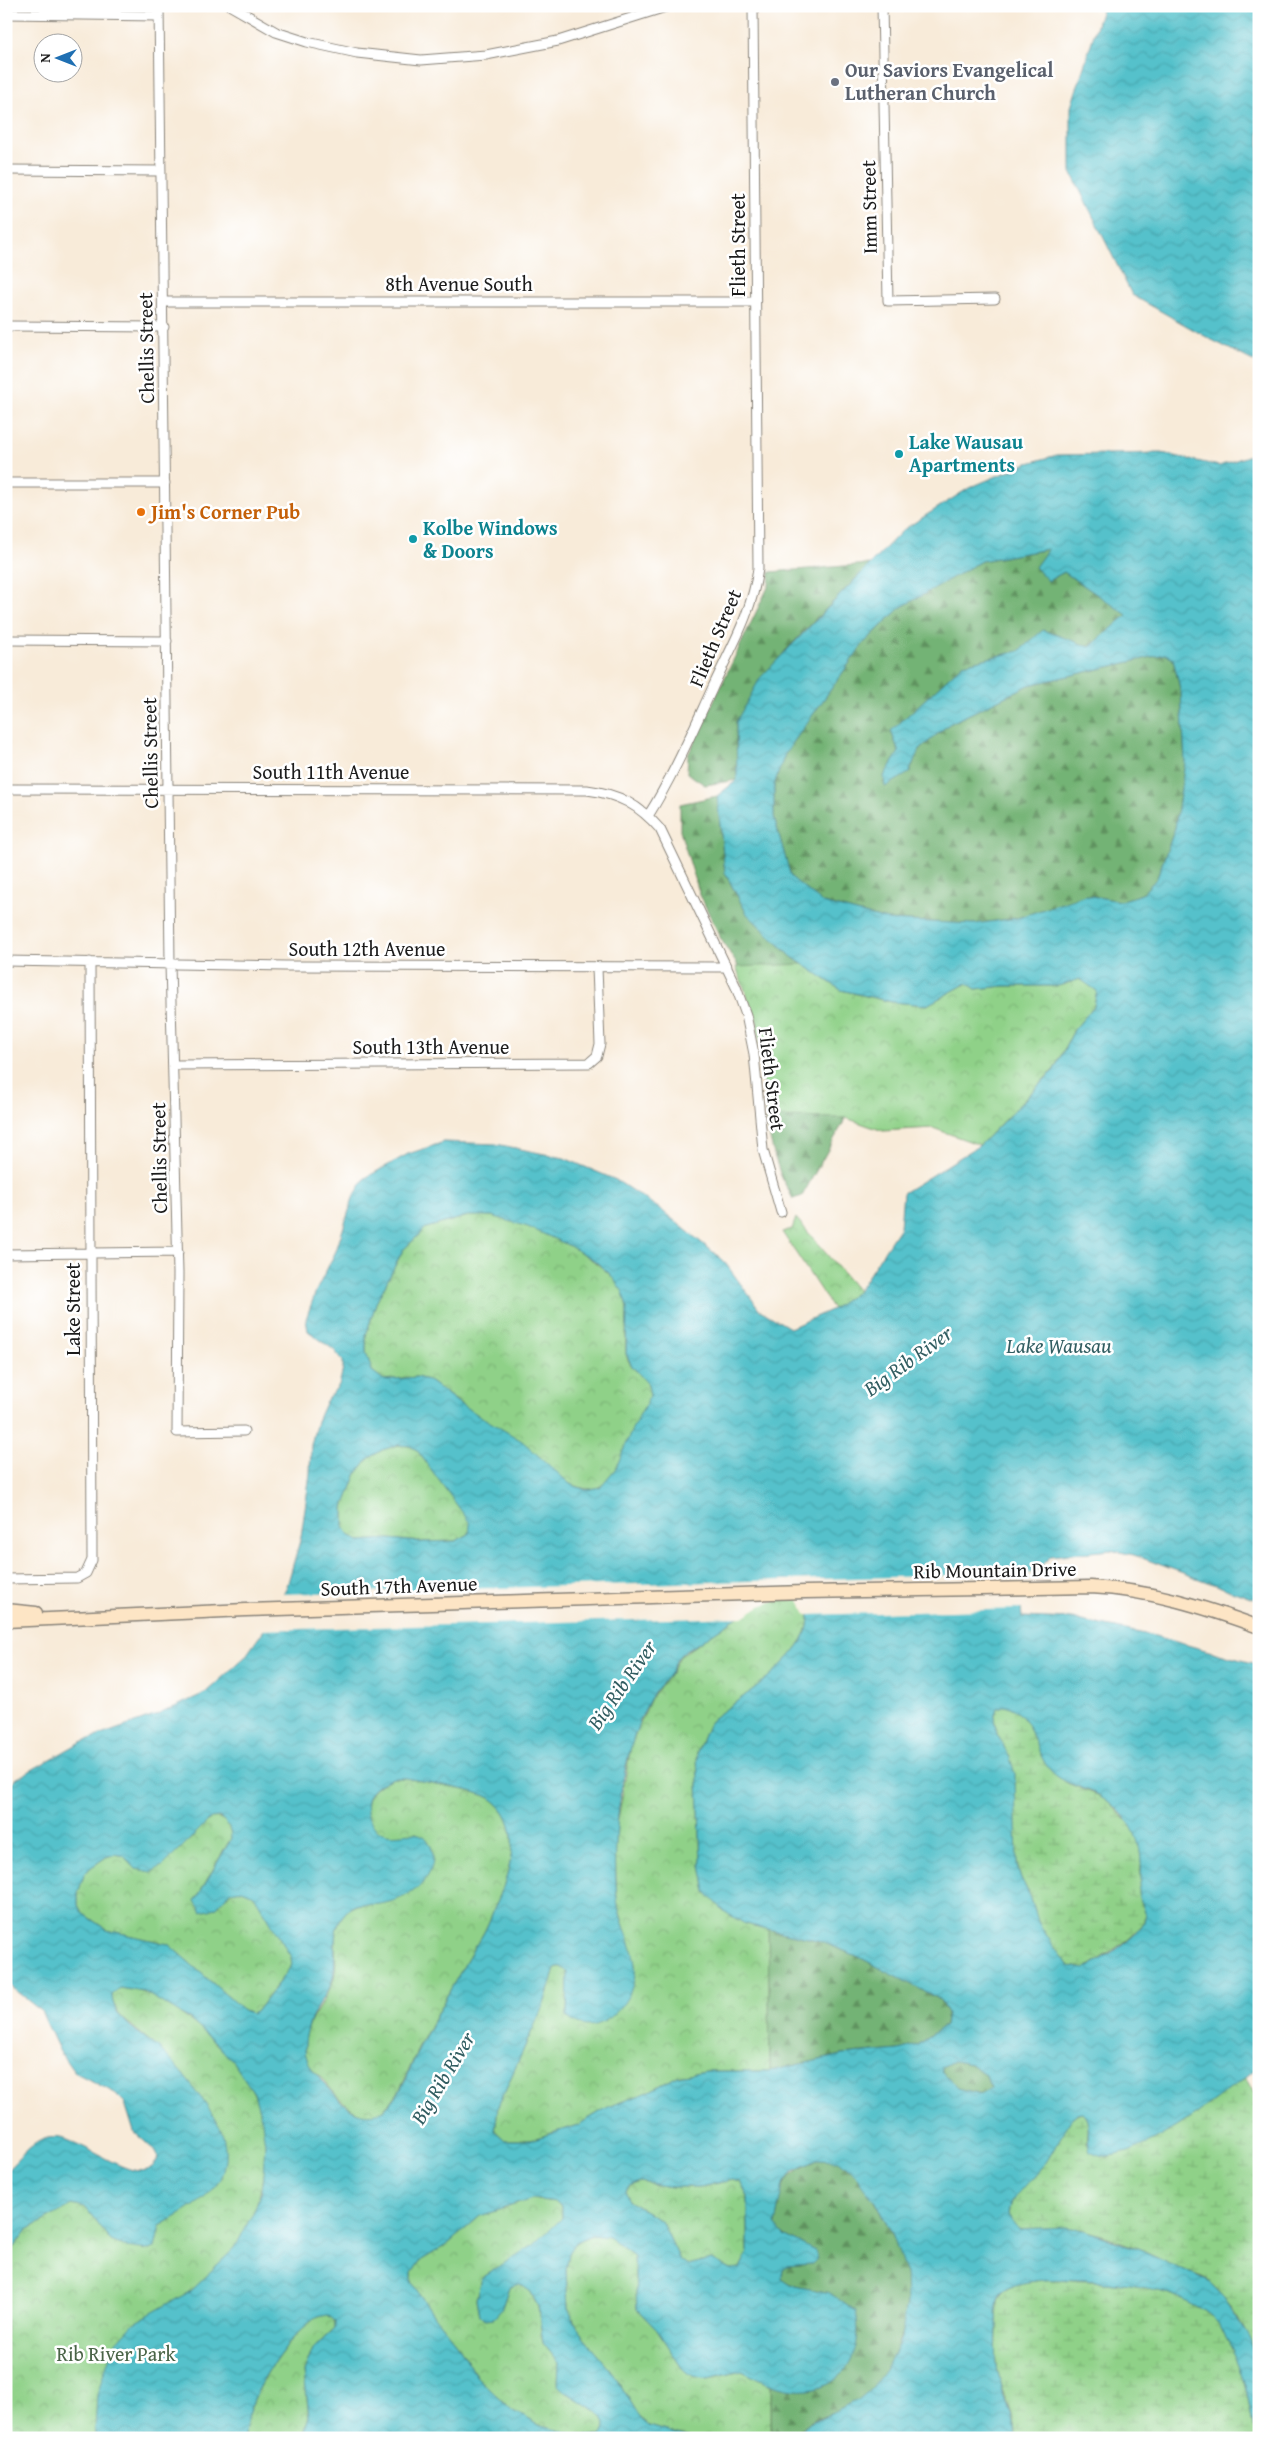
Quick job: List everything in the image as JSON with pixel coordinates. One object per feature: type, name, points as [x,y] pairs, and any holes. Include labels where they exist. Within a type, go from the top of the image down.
[{"type":"main road","name":"Rib Mountain Drive","points":[[727,1595],[1107,1588],[1154,1594],[1195,1604],[1259,1627]]},
{"type":"main road","name":"South 17th Avenue","points":[[6,1621],[73,1616],[727,1595]]},
{"type":"main road","name":"South 17th Avenue","points":[[6,1610],[73,1616]]},
{"type":"street","points":[[231,6],[276,32],[307,42],[357,53],[421,60],[486,54],[558,41],[669,6]]},
{"type":"street","name":"Flieth Street","points":[[753,6],[758,569],[753,600],[734,647],[668,784],[648,816],[668,844],[736,988],[751,1034],[763,1150],[781,1212]]},
{"type":"street","name":"Imm Street","points":[[882,6],[888,301],[995,299]]},
{"type":"street","points":[[6,14],[159,11]]},
{"type":"street","name":"Chellis Street","points":[[159,11],[170,964],[178,1252],[177,1432],[244,1431]]},
{"type":"street","points":[[6,170],[161,171]]},
{"type":"street","name":"8th Avenue South","points":[[163,302],[755,302]]},
{"type":"street","points":[[6,326],[164,327]]},
{"type":"street","points":[[6,483],[165,483]]},
{"type":"street","points":[[6,640],[167,641]]},
{"type":"street","name":"South 11th Avenue","points":[[6,789],[588,790],[622,798],[648,816]]},
{"type":"street","name":"South 12th Avenue","points":[[6,961],[726,968]]},
{"type":"street","name":"Lake Street","points":[[6,1580],[77,1578],[86,1573],[91,1564],[90,962]]},
{"type":"street","name":"South 13th Avenue","points":[[174,1064],[589,1063],[594,1060],[600,1051],[597,968]]},
{"type":"street","points":[[6,1254],[178,1252]]},
{"type":"green space","points":[[1049,549],[1048,581],[1064,572],[1128,615],[1090,647],[1043,631],[1019,651],[963,664],[891,731],[899,752],[884,776],[909,773],[919,750],[949,724],[1029,685],[1165,654],[1173,659],[1181,693],[1185,762],[1175,828],[1157,878],[1142,894],[1120,901],[1086,895],[1017,918],[974,924],[887,920],[823,903],[791,878],[774,817],[774,785],[785,754],[863,644],[900,608],[981,561]]},
{"type":"green space","points":[[870,564],[785,651],[736,722],[737,780],[705,785],[687,773],[688,755],[769,585],[770,572]]},
{"type":"green space","points":[[717,796],[725,873],[747,914],[792,957],[841,990],[846,1118],[802,1196],[793,1199],[779,1171],[768,1131],[763,1073],[770,1017],[721,939],[700,895],[680,831],[680,804]]},
{"type":"green space","points":[[803,964],[841,990],[891,1002],[927,1005],[967,983],[976,989],[1004,986],[1058,986],[1080,979],[1097,990],[1094,1006],[1074,1030],[1054,1069],[980,1145],[933,1128],[883,1131],[846,1118],[767,1117],[757,1021],[736,967]]},
{"type":"green space","points":[[468,1216],[488,1216],[506,1219],[544,1233],[564,1243],[601,1267],[614,1279],[623,1292],[627,1307],[626,1353],[631,1364],[647,1383],[650,1397],[635,1424],[617,1467],[599,1487],[588,1489],[570,1484],[428,1380],[416,1377],[384,1380],[372,1371],[366,1352],[366,1335],[376,1303],[403,1250],[426,1228]]},
{"type":"green space","points":[[796,1218],[858,1291],[833,1309],[782,1232],[792,1229]]},
{"type":"green space","points":[[398,1445],[410,1446],[417,1450],[471,1523],[469,1534],[456,1541],[421,1542],[389,1539],[359,1541],[349,1535],[344,1527],[344,1507],[357,1473],[368,1459],[382,1450]]},
{"type":"green space","points":[[784,1594],[801,1598],[809,1616],[806,1632],[798,1646],[772,1674],[715,1717],[708,1725],[697,1753],[701,1865],[706,1892],[745,1924],[768,1929],[770,2071],[706,2071],[678,2076],[646,2093],[610,2106],[578,2125],[530,2140],[505,2140],[495,2131],[498,2106],[544,2004],[555,1969],[562,1967],[568,1972],[567,2017],[635,1966],[617,1902],[615,1854],[617,1825],[631,1745],[651,1698],[671,1673],[680,1656],[758,1603]]},
{"type":"green space","points":[[1005,1705],[1015,1708],[1024,1719],[1067,1783],[1105,1798],[1134,1828],[1141,1848],[1141,1880],[1138,1892],[1146,1916],[1144,1923],[1129,1939],[1085,1969],[1069,1966],[1056,1950],[1038,1922],[1031,1898],[1017,1866],[1010,1758],[997,1734],[994,1718],[997,1709]]},
{"type":"green space","points":[[393,1778],[405,1778],[450,1786],[490,1798],[502,1809],[509,1821],[512,1835],[512,1850],[500,1896],[486,1928],[418,2049],[401,2088],[385,2108],[377,2113],[368,2115],[359,2113],[343,2102],[313,2070],[307,2061],[305,2046],[309,2027],[328,1993],[335,1975],[335,1937],[340,1920],[353,1907],[361,1904],[378,1904],[417,1833],[391,1835],[382,1833],[374,1827],[368,1818],[366,1807],[369,1796],[376,1787]]},
{"type":"green space","points":[[211,1817],[220,1818],[226,1823],[230,1829],[231,1838],[195,1901],[216,1908],[230,1892],[242,1890],[255,1895],[291,1957],[292,1965],[256,2012],[251,2014],[242,2009],[168,1944],[107,1930],[82,1913],[78,1905],[78,1893],[84,1875],[90,1868],[106,1857],[115,1854],[124,1856],[136,1869],[164,1865]]},
{"type":"green space","points":[[768,1929],[817,1940],[857,1956],[939,1999],[947,2013],[945,2025],[917,2045],[898,2050],[842,2055],[770,2071]]},
{"type":"green space","name":"Rib River Park","points":[[120,1988],[142,1992],[165,2003],[203,2031],[243,2075],[253,2092],[260,2110],[264,2129],[264,2172],[260,2194],[253,2214],[245,2232],[233,2251],[216,2266],[213,2438],[6,2438],[6,2257],[27,2230],[72,2205],[86,2208],[111,2241],[149,2250],[154,2248],[160,2226],[195,2205],[191,2085],[164,2053],[121,2017],[112,2001],[112,1995]]},
{"type":"green space","points":[[953,2061],[970,2064],[986,2074],[990,2089],[982,2094],[958,2088],[942,2072],[942,2067]]},
{"type":"green space","points":[[1245,2077],[1259,2102],[1259,2369],[1246,2334],[1235,2312],[1220,2292],[1200,2277],[1111,2238],[1067,2228],[1022,2229],[1012,2223],[1009,2216],[1010,2208],[1019,2191],[1044,2164],[1065,2127],[1076,2116],[1082,2113],[1085,2116],[1088,2127],[1087,2143],[1106,2157],[1126,2152],[1180,2125]]},
{"type":"green space","points":[[816,2160],[834,2160],[845,2164],[869,2192],[889,2228],[902,2258],[908,2289],[907,2307],[899,2343],[882,2376],[871,2389],[853,2404],[813,2420],[803,2427],[794,2438],[771,2438],[771,2385],[794,2390],[830,2293],[790,2285],[780,2279],[782,2269],[786,2266],[812,2264],[815,2251],[784,2235],[775,2224],[784,2184],[795,2172]]},
{"type":"green space","points":[[732,2180],[740,2182],[748,2196],[748,2252],[740,2268],[730,2269],[712,2259],[688,2265],[680,2260],[661,2220],[628,2201],[626,2190],[629,2186],[640,2182],[672,2187],[700,2187]]},
{"type":"green space","points":[[532,2199],[556,2202],[562,2207],[562,2217],[536,2243],[481,2278],[476,2299],[479,2315],[486,2319],[501,2310],[509,2287],[520,2284],[531,2292],[538,2307],[543,2343],[559,2363],[558,2385],[598,2413],[604,2420],[605,2427],[601,2435],[581,2436],[541,2426],[513,2411],[477,2377],[460,2348],[435,2317],[412,2283],[412,2273],[420,2261],[448,2244],[480,2216]]},
{"type":"green space","points":[[592,2235],[608,2236],[634,2256],[637,2309],[657,2330],[684,2371],[708,2379],[742,2371],[771,2385],[771,2438],[691,2438],[649,2426],[641,2419],[612,2371],[583,2337],[568,2309],[566,2270],[569,2253],[576,2242]]},
{"type":"green space","points":[[1050,2279],[1138,2286],[1182,2298],[1201,2308],[1217,2323],[1237,2360],[1247,2394],[1254,2431],[1259,2429],[1259,2438],[1017,2438],[998,2373],[996,2357],[998,2300],[1003,2292],[1018,2283]]},
{"type":"green space","points":[[329,2314],[335,2321],[335,2328],[313,2349],[304,2372],[309,2416],[303,2438],[244,2438],[251,2407],[268,2372],[303,2328],[315,2318]]},
{"type":"water","points":[[1103,6],[1259,6],[1259,364],[1132,295],[1071,172],[1071,107]]},
{"type":"water","points":[[1259,406],[1259,1601],[1134,1555],[1110,1550],[1051,1556],[1036,1571],[1018,1578],[1022,1617],[1072,1619],[1155,1636],[1259,1665],[1259,2067],[1187,2120],[1146,2144],[1126,2152],[1106,2156],[1090,2151],[1087,2121],[1082,2113],[1077,2114],[1070,2121],[1047,2161],[1012,2201],[1009,2215],[1013,2224],[1020,2229],[1064,2227],[1084,2230],[1140,2250],[1210,2283],[1225,2298],[1251,2341],[1259,2369],[1259,2431],[1254,2431],[1247,2394],[1237,2361],[1220,2327],[1204,2311],[1172,2295],[1142,2287],[1097,2281],[1045,2280],[1022,2283],[1006,2290],[998,2300],[997,2366],[1017,2438],[794,2438],[807,2424],[858,2400],[871,2389],[888,2366],[901,2338],[907,2302],[906,2274],[892,2234],[875,2202],[855,2175],[839,2161],[816,2160],[793,2171],[783,2185],[775,2224],[784,2235],[815,2251],[818,2258],[812,2264],[786,2266],[782,2269],[781,2279],[790,2285],[830,2293],[856,2312],[857,2343],[853,2357],[846,2369],[836,2379],[824,2386],[810,2390],[786,2389],[767,2383],[742,2371],[708,2379],[693,2376],[684,2371],[657,2330],[637,2309],[634,2256],[608,2237],[592,2235],[576,2242],[569,2253],[566,2270],[568,2309],[583,2337],[612,2371],[641,2419],[649,2426],[691,2438],[303,2438],[309,2416],[304,2372],[313,2349],[335,2328],[335,2321],[328,2315],[315,2318],[290,2341],[279,2356],[258,2390],[246,2423],[244,2438],[97,2438],[95,2430],[97,2394],[113,2346],[134,2323],[189,2292],[235,2248],[255,2209],[262,2189],[265,2145],[262,2121],[254,2093],[233,2062],[215,2042],[188,2018],[144,1992],[120,1988],[112,1995],[118,2013],[132,2028],[164,2053],[195,2090],[217,2122],[225,2145],[222,2175],[214,2188],[202,2200],[160,2226],[155,2248],[149,2250],[126,2247],[111,2241],[86,2208],[72,2205],[27,2230],[6,2257],[6,2171],[36,2143],[48,2138],[62,2138],[125,2167],[139,2171],[150,2168],[158,2158],[153,2149],[134,2132],[125,2103],[115,2093],[74,2072],[60,2052],[41,2011],[6,1983],[6,1788],[14,1780],[81,1742],[157,1715],[205,1693],[245,1657],[271,1620],[287,1586],[301,1537],[310,1473],[311,1445],[317,1421],[326,1401],[339,1385],[343,1369],[343,1361],[334,1350],[308,1331],[306,1319],[316,1291],[336,1251],[353,1198],[365,1178],[408,1154],[444,1142],[496,1144],[564,1158],[616,1180],[660,1209],[723,1260],[760,1310],[790,1328],[833,1309],[858,1291],[900,1227],[903,1193],[980,1145],[1054,1070],[1074,1030],[1094,1006],[1097,991],[1080,979],[1058,986],[1004,986],[976,989],[967,983],[927,1005],[892,1002],[841,990],[792,957],[747,914],[725,873],[717,796],[737,780],[736,722],[760,678],[903,530],[969,488],[1025,464],[1057,455],[1162,453],[1219,466],[1256,453],[1254,432]],"holes":[[[1048,549],[1035,567],[1048,581],[1064,572],[1127,615],[1090,647],[1043,630],[1019,651],[963,664],[891,731],[899,752],[884,776],[885,787],[909,773],[919,750],[949,724],[1029,685],[1165,654],[1173,659],[1181,693],[1185,762],[1175,828],[1157,878],[1142,894],[1120,901],[1086,895],[1017,918],[974,924],[887,920],[823,903],[791,877],[774,817],[774,785],[785,754],[863,644],[900,608],[981,561]],[[468,1216],[492,1216],[528,1227],[568,1245],[595,1261],[610,1274],[623,1292],[627,1308],[626,1354],[632,1366],[648,1384],[650,1396],[633,1427],[616,1468],[600,1487],[586,1490],[570,1484],[522,1441],[460,1404],[428,1380],[416,1377],[384,1380],[372,1371],[366,1352],[366,1335],[376,1303],[403,1250],[426,1228]],[[398,1445],[410,1446],[417,1450],[470,1523],[469,1534],[456,1541],[421,1542],[389,1539],[359,1541],[349,1535],[344,1527],[344,1507],[357,1473],[368,1459],[382,1450]],[[784,1594],[800,1598],[806,1608],[809,1619],[806,1632],[798,1646],[786,1660],[772,1674],[715,1717],[708,1725],[697,1753],[701,1865],[706,1892],[725,1912],[745,1924],[817,1940],[857,1956],[939,1999],[947,2013],[945,2025],[917,2045],[898,2050],[842,2055],[770,2071],[706,2071],[678,2076],[646,2093],[610,2106],[578,2125],[530,2140],[505,2140],[495,2131],[498,2106],[544,2004],[555,1969],[561,1967],[568,1972],[567,2017],[579,2024],[591,2026],[603,2022],[623,2004],[630,1991],[635,1965],[632,1948],[618,1907],[616,1874],[617,1823],[620,1796],[631,1745],[650,1699],[669,1675],[680,1655],[753,1608]],[[1005,1705],[1014,1709],[1027,1724],[1040,1754],[1051,1771],[1070,1784],[1105,1799],[1123,1815],[1135,1833],[1141,1865],[1138,1893],[1145,1911],[1144,1922],[1140,1929],[1126,1942],[1085,1969],[1069,1966],[1056,1950],[1038,1922],[1031,1898],[1021,1878],[1017,1866],[1015,1774],[1010,1758],[997,1734],[994,1718],[997,1709]],[[393,1778],[405,1778],[484,1795],[502,1809],[509,1821],[512,1835],[512,1850],[505,1881],[486,1928],[432,2023],[404,2083],[396,2097],[385,2108],[377,2113],[365,2114],[348,2107],[318,2077],[309,2064],[305,2044],[311,2020],[331,1984],[335,1964],[335,1937],[340,1920],[345,1913],[353,1906],[380,1904],[407,1895],[422,1884],[431,1869],[432,1850],[424,1836],[414,1833],[393,1835],[383,1833],[374,1827],[368,1817],[366,1806],[369,1795],[379,1785]],[[219,1817],[225,1821],[231,1839],[195,1901],[202,1912],[216,1908],[230,1892],[242,1890],[254,1895],[291,1957],[292,1965],[256,2012],[251,2014],[242,2009],[168,1944],[107,1930],[82,1913],[78,1905],[78,1893],[84,1875],[90,1868],[106,1857],[116,1854],[124,1856],[136,1869],[151,1872],[164,1865],[211,1818]],[[953,2061],[970,2064],[986,2074],[990,2089],[981,2094],[958,2088],[942,2072],[942,2067]],[[732,2180],[740,2182],[748,2196],[748,2252],[740,2268],[730,2269],[712,2259],[688,2265],[680,2260],[661,2220],[628,2201],[626,2190],[629,2186],[640,2182],[672,2187],[700,2187]],[[532,2199],[556,2202],[562,2207],[562,2217],[536,2243],[481,2278],[476,2299],[479,2315],[486,2319],[494,2318],[501,2310],[509,2287],[520,2284],[531,2292],[538,2307],[543,2343],[559,2363],[558,2385],[598,2413],[604,2420],[605,2427],[601,2435],[581,2436],[541,2426],[513,2411],[477,2377],[460,2348],[435,2317],[412,2283],[412,2273],[420,2261],[448,2244],[480,2216]]]},
{"type":"pier","points":[[1038,1573],[1020,1579],[1023,1609],[806,1615],[799,1600],[785,1597],[760,1606],[743,1617],[260,1630],[280,1594]]},
{"type":"place","name":"Our Saviors Evangelical Lutheran Church","points":[[835,82]]},
{"type":"place","name":"Lake Wausau Apartments","points":[[899,454]]},
{"type":"place","name":"Jim's Corner Pub","points":[[141,512]]},
{"type":"place","name":"Kolbe Windows & Doors","points":[[413,539]]},
{"type":"water label","name":"Lake Wausau","points":[[1059,1346]]},
{"type":"water label","name":"Big Rib River","points":[[908,1361]]},
{"type":"water label","name":"Big Rib River","points":[[622,1685]]},
{"type":"water label","name":"Big Rib River","points":[[443,2078]]}]
